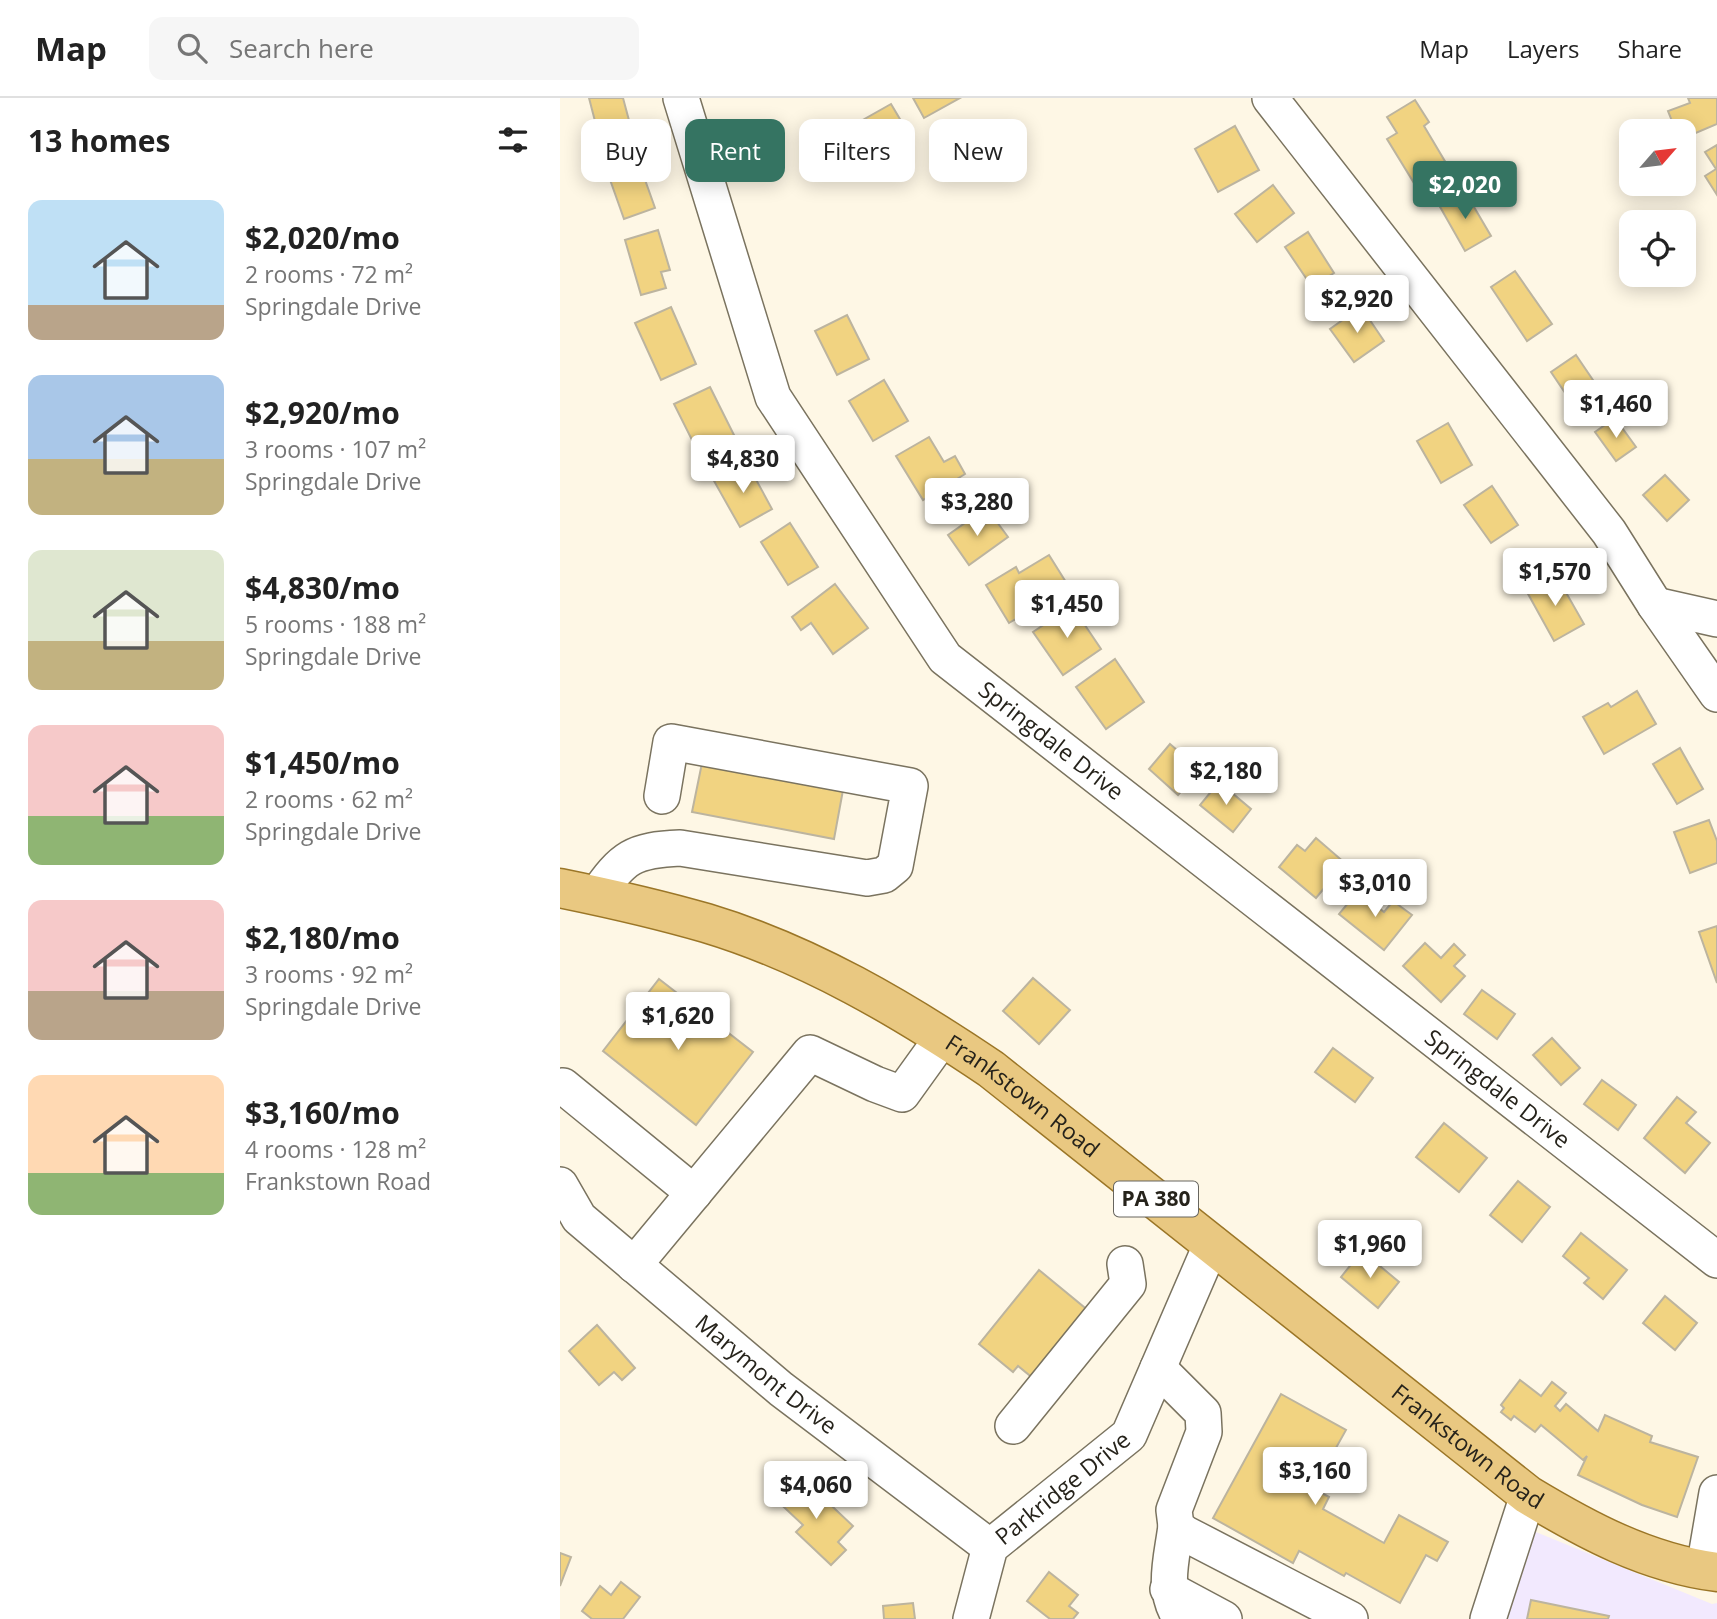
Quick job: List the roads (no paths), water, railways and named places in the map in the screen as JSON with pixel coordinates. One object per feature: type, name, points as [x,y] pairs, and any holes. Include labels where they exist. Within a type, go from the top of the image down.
[{"type":"main road","name":"Frankstown Road","points":[[578,892],[708,923],[762,943],[880,998],[991,1069],[1528,1495],[1577,1525],[1620,1546],[1711,1571]]},
{"type":"street","points":[[1270,98],[1609,532],[1717,694]]},
{"type":"street","name":"Springdale Drive","points":[[684,99],[773,397],[945,658],[1717,1260]]},
{"type":"street","points":[[1656,605],[1717,618]]},
{"type":"street","points":[[578,892],[626,860],[649,849],[680,848],[867,878],[884,875],[895,866],[910,786],[671,742],[662,796]]},
{"type":"street","points":[[634,1265],[810,1053],[902,1094],[943,1037]]},
{"type":"street","points":[[563,1086],[694,1193]]},
{"type":"street","name":"Marymont Drive","points":[[560,1185],[579,1218],[781,1389],[990,1547]]},
{"type":"street","name":"Parkridge Drive","points":[[971,1619],[990,1547],[1129,1435],[1212,1242]]},
{"type":"street","points":[[1013,1426],[1128,1284],[1125,1264]]},
{"type":"street","points":[[1158,1367],[1203,1413],[1204,1432],[1174,1510],[1175,1604],[1224,1619]]},
{"type":"street","points":[[1711,1571],[1717,1493]]},
{"type":"street","points":[[1488,1619],[1528,1495]]},
{"type":"street","points":[[1176,1526],[1184,1533],[1350,1619]]}]
